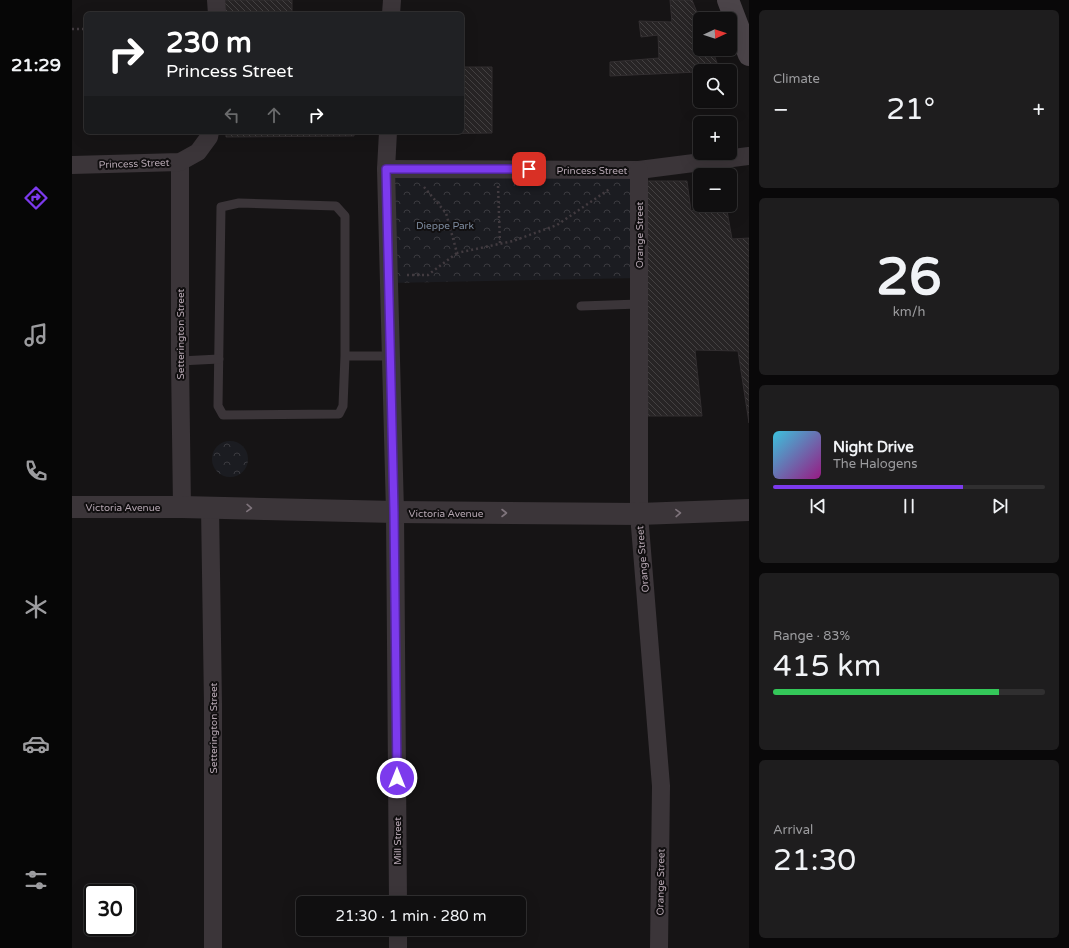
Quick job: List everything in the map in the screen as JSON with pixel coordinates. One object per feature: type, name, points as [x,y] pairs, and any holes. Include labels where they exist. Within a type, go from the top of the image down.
[{"type":"main road","points":[[728,0],[749,54]]},
{"type":"street","points":[[216,0],[216,12]]},
{"type":"street","points":[[391,12],[392,0]]},
{"type":"street","name":"Princess Street","points":[[72,165],[180,162],[198,152],[210,134]]},
{"type":"street","name":"Mill Street","points":[[388,134],[386,169],[394,512],[398,896]]},
{"type":"street","name":"Princess Street","points":[[386,169],[639,170],[749,156]]},
{"type":"street","name":"Setterington Street","points":[[180,162],[182,507]]},
{"type":"street","name":"Orange Street","points":[[639,170],[639,514],[661,786],[659,948]]},
{"type":"street","name":"Setterington Street","points":[[210,507],[213,704],[213,948]]},
{"type":"street","name":"Victoria Avenue","points":[[72,508],[210,507],[394,512],[639,514],[749,510]]},
{"type":"street","points":[[398,936],[398,948]]},
{"type":"lane","points":[[239,203],[336,206],[345,216],[345,356],[343,406],[339,414],[224,415],[218,406],[221,207],[239,203]]},
{"type":"lane","points":[[581,306],[639,304]]},
{"type":"lane","points":[[345,356],[391,356]]},
{"type":"lane","points":[[180,361],[219,359]]},
{"type":"path","points":[[72,29],[84,29]]},
{"type":"path","points":[[408,169],[446,213],[457,254]]},
{"type":"path","points":[[497,169],[500,244]]},
{"type":"path","points":[[389,275],[428,275],[457,254],[513,241],[558,225],[639,170]]},
{"type":"green space","name":"Dieppe Park","points":[[386,169],[639,170],[639,278],[389,283]]},
{"type":"green space","points":[[234,441],[243,446],[247,452],[247,466],[243,472],[234,477],[226,477],[217,472],[213,466],[212,455],[217,446],[223,442]]},
{"type":"building","points":[[225,0],[292,0],[292,12],[225,12]]},
{"type":"building","points":[[670,0],[692,0],[697,12],[693,12],[693,56],[715,56],[717,64],[693,64],[693,72],[610,76],[610,62],[659,58],[658,35],[641,37],[639,21],[672,22]]},
{"type":"building","points":[[464,67],[492,67],[492,133],[464,133]]},
{"type":"building","points":[[226,134],[354,134],[354,136],[226,137]]},
{"type":"building","points":[[645,181],[687,181],[691,211],[727,212],[732,239],[749,238],[749,423],[738,351],[695,350],[702,416],[648,416]]},
{"type":"route","points":[[397,778],[394,512],[386,169],[529,169]]}]
